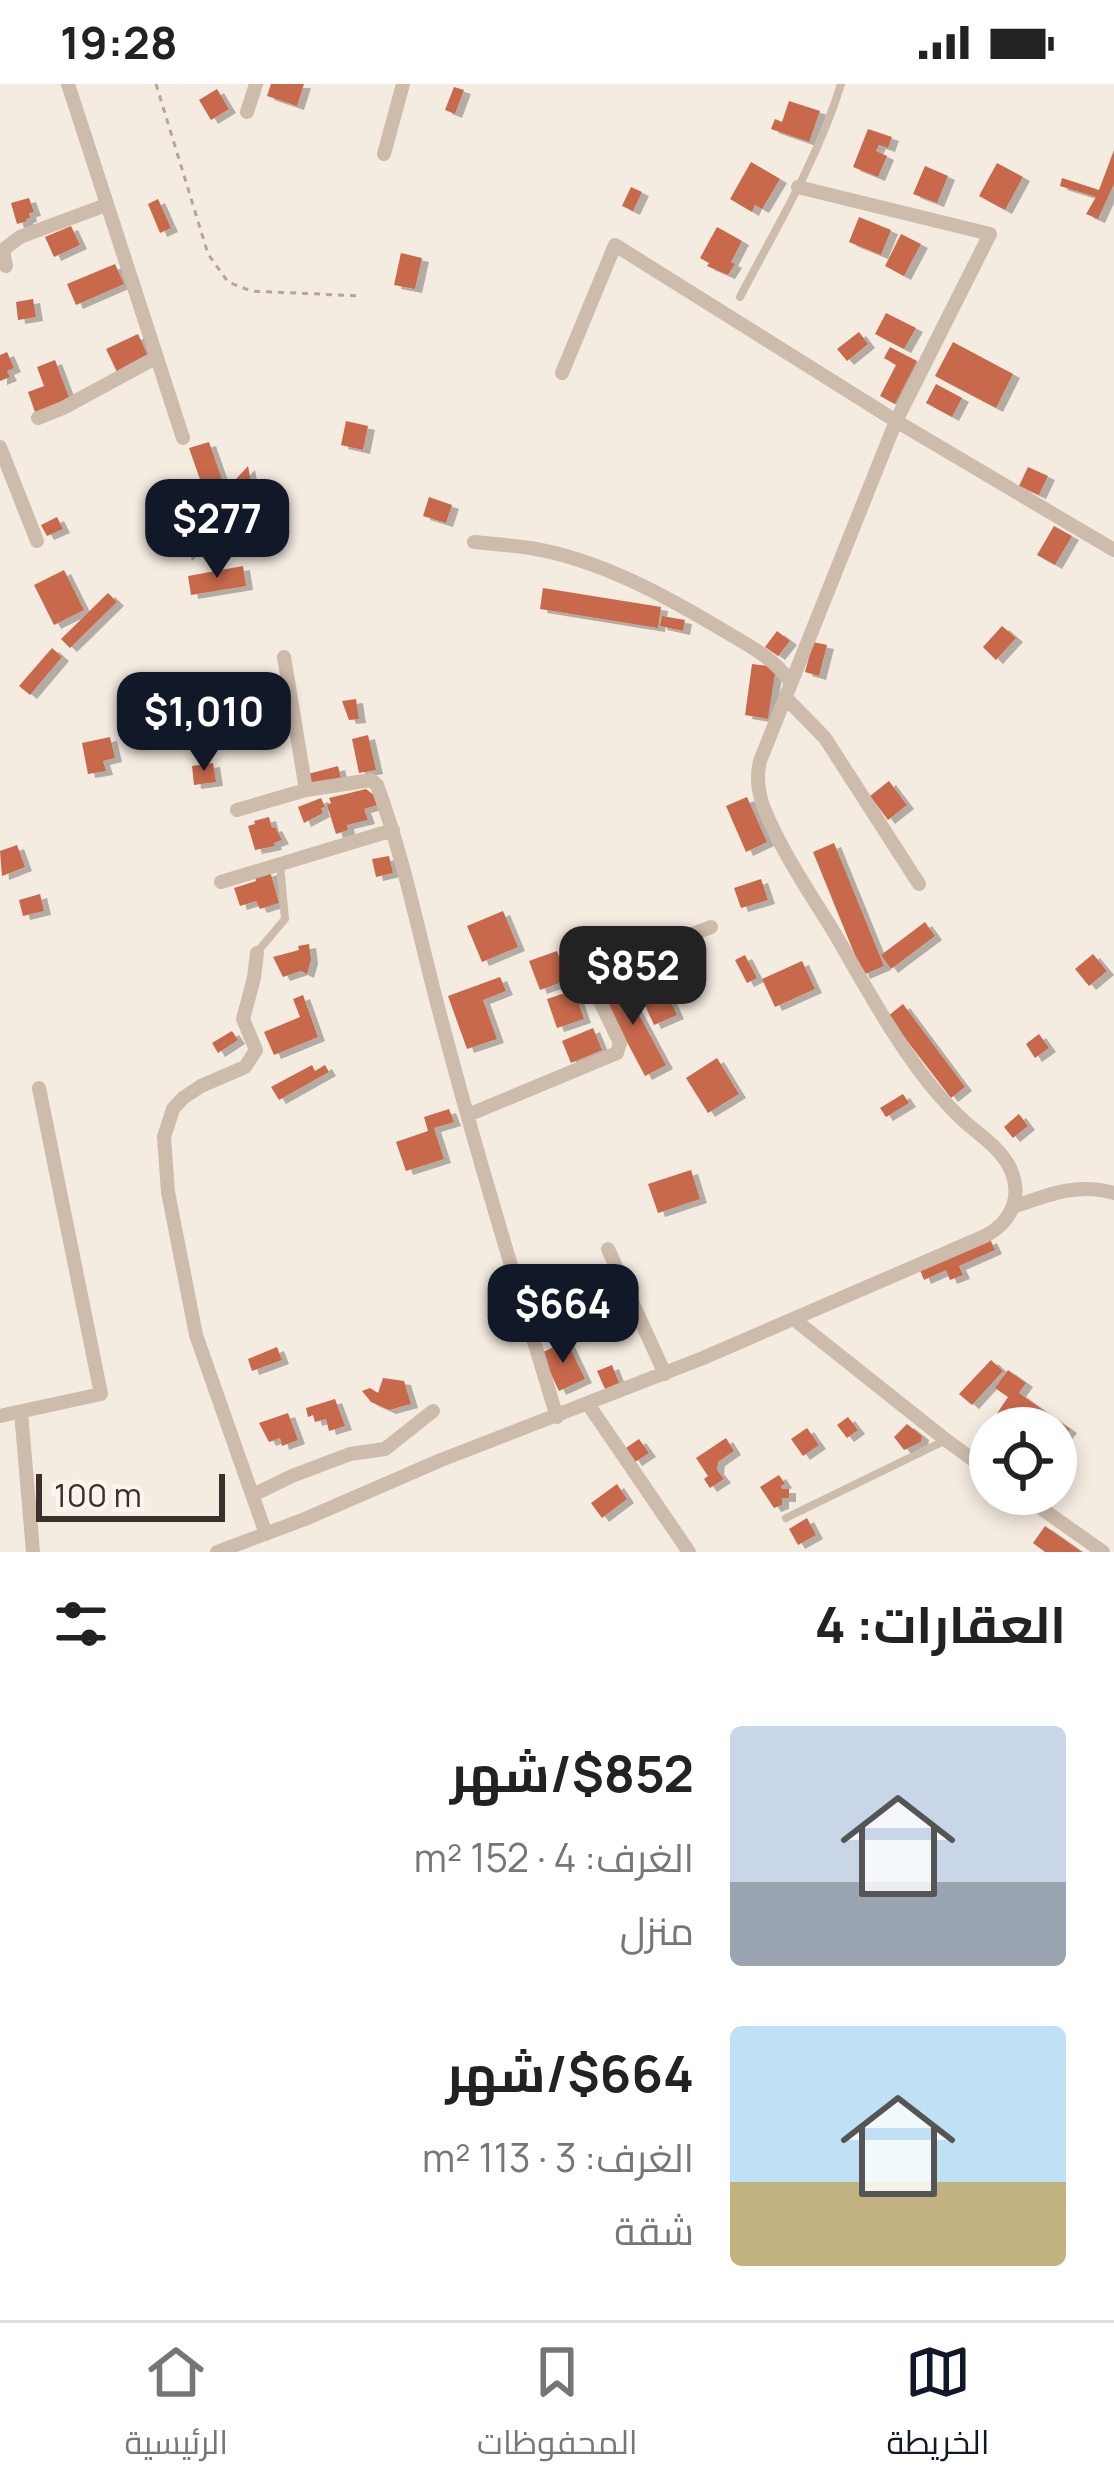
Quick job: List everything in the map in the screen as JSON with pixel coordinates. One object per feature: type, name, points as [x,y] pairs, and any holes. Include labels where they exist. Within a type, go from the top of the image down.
[{"type":"street","points":[[68,84],[183,438]]},
{"type":"street","points":[[247,112],[256,84]]},
{"type":"street","points":[[384,154],[403,84]]},
{"type":"street","points":[[217,1552],[795,1320],[999,1229],[1008,1220],[1015,1182],[1009,1165],[994,1145],[946,1104],[910,1057],[786,853],[764,807],[757,779],[896,421],[990,234],[798,187]]},
{"type":"street","points":[[6,266],[3,250],[20,237],[106,205]]},
{"type":"street","points":[[562,373],[615,244],[896,421],[1114,550]]},
{"type":"street","points":[[38,418],[157,357]]},
{"type":"street","points":[[0,447],[37,542]]},
{"type":"street","points":[[474,542],[532,548],[638,585],[668,598],[778,666],[788,690],[825,738],[919,884]]},
{"type":"street","points":[[284,656],[306,790]]},
{"type":"street","points":[[237,810],[306,790],[374,781],[393,830],[440,1017],[557,1417]]},
{"type":"street","points":[[221,882],[393,830]]},
{"type":"street","points":[[468,1115],[617,1053],[620,1043],[597,995],[601,983],[658,948],[711,927]]},
{"type":"street","points":[[257,952],[243,1019],[256,1049],[245,1067],[183,1098],[173,1109],[164,1137],[169,1192],[196,1335],[266,1534]]},
{"type":"street","points":[[0,1416],[101,1394],[39,1088]]},
{"type":"street","points":[[1012,1207],[1077,1188],[1114,1193]]},
{"type":"street","points":[[608,1249],[665,1374]]},
{"type":"street","points":[[795,1320],[969,1457]]},
{"type":"street","points":[[588,1404],[689,1552]]},
{"type":"street","points":[[253,1495],[350,1454],[386,1449],[433,1411]]},
{"type":"street","points":[[21,1412],[33,1552]]},
{"type":"street","points":[[1050,1515],[1102,1552]]},
{"type":"lane","points":[[740,297],[798,187],[841,84]]},
{"type":"lane","points":[[257,952],[285,919],[280,864]]},
{"type":"lane","points":[[786,1518],[946,1440]]},
{"type":"path","points":[[156,84],[208,254],[228,282],[251,291],[362,296]]},
{"type":"building","points":[[271,84],[304,84],[297,106],[267,96]]},
{"type":"building","points":[[454,87],[464,90],[455,114],[445,110]]},
{"type":"building","points":[[217,89],[229,109],[211,120],[199,100]]},
{"type":"building","points":[[789,101],[820,111],[809,142],[771,129],[775,119],[782,122]]},
{"type":"building","points":[[868,129],[892,137],[888,148],[879,145],[876,151],[887,156],[878,177],[853,167]]},
{"type":"building","points":[[1114,150],[1114,184],[1098,219],[1086,214],[1096,197],[1060,186],[1062,178],[1099,190]]},
{"type":"building","points":[[751,162],[780,179],[762,209],[755,205],[752,212],[730,199]]},
{"type":"building","points":[[997,163],[1023,177],[1005,210],[979,196]]},
{"type":"building","points":[[925,166],[948,176],[937,203],[913,194]]},
{"type":"building","points":[[631,187],[642,192],[633,211],[622,206]]},
{"type":"building","points":[[29,198],[34,212],[17,224],[11,203]]},
{"type":"building","points":[[158,199],[171,228],[160,233],[148,204]]},
{"type":"building","points":[[859,217],[891,230],[881,255],[849,242]]},
{"type":"building","points":[[71,226],[80,245],[54,257],[45,237]]},
{"type":"building","points":[[717,227],[742,241],[728,275],[700,258]]},
{"type":"building","points":[[901,234],[921,244],[904,276],[885,266]]},
{"type":"building","points":[[401,253],[422,258],[415,289],[394,285]]},
{"type":"building","points":[[115,264],[124,284],[76,305],[67,284]]},
{"type":"building","points":[[33,299],[36,317],[18,320],[16,302]]},
{"type":"building","points":[[886,313],[916,328],[904,349],[875,334]]},
{"type":"building","points":[[859,332],[868,344],[847,361],[837,349]]},
{"type":"building","points":[[138,334],[149,358],[117,372],[106,349]]},
{"type":"building","points":[[953,342],[1013,374],[996,408],[935,376]]},
{"type":"building","points":[[890,347],[917,361],[895,404],[880,396],[896,365],[884,358]]},
{"type":"building","points":[[7,352],[14,368],[7,371],[10,377],[0,381],[0,355]]},
{"type":"building","points":[[55,360],[70,400],[35,412],[28,392],[44,386],[37,367]]},
{"type":"building","points":[[936,384],[962,398],[952,417],[926,403]]},
{"type":"building","points":[[346,421],[368,426],[363,450],[341,445]]},
{"type":"building","points":[[209,442],[225,488],[209,505],[189,448]]},
{"type":"building","points":[[248,466],[253,492],[185,557],[180,540]]},
{"type":"building","points":[[1028,467],[1048,476],[1039,495],[1019,486]]},
{"type":"building","points":[[429,497],[452,505],[446,523],[423,516]]},
{"type":"building","points":[[185,498],[190,506],[178,519],[181,523],[160,535],[150,518]]},
{"type":"building","points":[[57,517],[63,529],[47,536],[41,525]]},
{"type":"building","points":[[1054,526],[1072,536],[1055,565],[1037,555]]},
{"type":"building","points":[[243,566],[246,586],[191,595],[188,576]]},
{"type":"building","points":[[64,570],[84,610],[54,625],[34,585]]},
{"type":"building","points":[[543,588],[661,607],[658,628],[540,609]]},
{"type":"building","points":[[108,593],[117,602],[70,648],[61,639]]},
{"type":"building","points":[[662,616],[685,620],[683,631],[660,626]]},
{"type":"building","points":[[1002,626],[1016,638],[996,660],[983,647]]},
{"type":"building","points":[[777,631],[790,641],[778,656],[765,647]]},
{"type":"building","points":[[813,642],[827,645],[819,676],[805,672]]},
{"type":"building","points":[[52,648],[62,657],[30,695],[19,686]]},
{"type":"building","points":[[752,664],[776,667],[768,719],[745,715]]},
{"type":"building","points":[[276,681],[282,707],[260,711],[254,686]]},
{"type":"building","points":[[200,689],[206,720],[181,724],[180,718],[170,720],[167,703],[175,702],[172,690]]},
{"type":"building","points":[[356,699],[359,719],[349,720],[342,701]]},
{"type":"building","points":[[368,735],[376,770],[359,773],[352,739]]},
{"type":"building","points":[[110,737],[115,758],[103,761],[106,771],[88,774],[82,743]]},
{"type":"building","points":[[213,763],[216,782],[194,785],[192,766]]},
{"type":"building","points":[[338,766],[341,778],[311,786],[308,774]]},
{"type":"building","points":[[889,781],[907,805],[888,820],[870,796]]},
{"type":"building","points":[[366,789],[378,805],[364,809],[368,820],[347,825],[348,830],[336,834],[329,798]]},
{"type":"building","points":[[747,797],[767,842],[746,852],[726,806]]},
{"type":"building","points":[[321,798],[323,813],[304,823],[298,807]]},
{"type":"building","points":[[269,817],[282,840],[255,850],[248,826]]},
{"type":"building","points":[[834,843],[884,966],[863,975],[813,852]]},
{"type":"building","points":[[17,845],[25,867],[2,876],[0,851]]},
{"type":"building","points":[[389,856],[393,873],[376,877],[372,859]]},
{"type":"building","points":[[270,871],[279,903],[260,909],[256,901],[240,906],[234,888]]},
{"type":"building","points":[[761,879],[768,900],[741,908],[734,888]]},
{"type":"building","points":[[40,894],[44,911],[23,916],[19,900]]},
{"type":"building","points":[[503,911],[518,947],[482,962],[467,926]]},
{"type":"building","points":[[925,922],[935,936],[891,969],[881,955]]},
{"type":"building","points":[[309,944],[307,974],[301,971],[283,977],[273,957]]},
{"type":"building","points":[[557,951],[568,980],[540,990],[529,961]]},
{"type":"building","points":[[1093,954],[1107,971],[1089,986],[1075,969]]},
{"type":"building","points":[[745,955],[757,978],[747,983],[735,960]]},
{"type":"building","points":[[802,961],[815,989],[775,1007],[762,979]]},
{"type":"building","points":[[500,977],[506,991],[483,1000],[497,1039],[467,1049],[448,996]]},
{"type":"building","points":[[621,981],[666,1065],[645,1076],[600,991]]},
{"type":"building","points":[[574,990],[584,1019],[557,1028],[547,999]]},
{"type":"building","points":[[666,991],[677,1015],[654,1025],[643,1001]]},
{"type":"building","points":[[303,995],[318,1037],[274,1055],[264,1032],[300,1017],[293,999]]},
{"type":"building","points":[[903,1004],[965,1087],[951,1098],[888,1016]]},
{"type":"building","points":[[593,1028],[602,1050],[571,1063],[562,1041]]},
{"type":"building","points":[[232,1031],[238,1040],[218,1053],[212,1043]]},
{"type":"building","points":[[1039,1034],[1049,1048],[1035,1058],[1026,1044]]},
{"type":"building","points":[[717,1058],[739,1094],[708,1113],[686,1078]]},
{"type":"building","points":[[312,1065],[315,1071],[325,1065],[329,1072],[279,1100],[271,1087]]},
{"type":"building","points":[[903,1094],[909,1103],[886,1117],[880,1108]]},
{"type":"building","points":[[449,1109],[454,1122],[434,1128],[444,1159],[406,1171],[396,1142],[428,1131],[424,1117]]},
{"type":"building","points":[[1019,1114],[1028,1126],[1013,1138],[1004,1127]]},
{"type":"building","points":[[691,1170],[700,1199],[658,1213],[648,1184]]},
{"type":"building","points":[[990,1239],[995,1250],[959,1266],[963,1275],[950,1280],[946,1270],[924,1280],[920,1270]]},
{"type":"building","points":[[567,1341],[585,1379],[559,1391],[541,1353]]},
{"type":"building","points":[[277,1347],[282,1360],[252,1371],[248,1359]]},
{"type":"building","points":[[991,1360],[1003,1371],[972,1405],[959,1394]]},
{"type":"building","points":[[612,1365],[619,1383],[605,1389],[597,1371]]},
{"type":"building","points":[[1008,1370],[1026,1383],[1019,1393],[1039,1407],[1001,1407],[1008,1397],[995,1388]]},
{"type":"building","points":[[383,1378],[404,1381],[411,1404],[389,1410],[371,1402],[362,1391],[370,1388],[378,1393]]},
{"type":"building","points":[[335,1399],[345,1426],[329,1431],[326,1419],[315,1422],[306,1408]]},
{"type":"building","points":[[288,1413],[298,1440],[282,1446],[280,1438],[269,1442],[259,1423]]},
{"type":"building","points":[[848,1417],[858,1430],[847,1438],[837,1425]]},
{"type":"building","points":[[907,1424],[922,1436],[921,1442],[904,1450],[894,1437]]},
{"type":"building","points":[[807,1428],[819,1445],[803,1456],[791,1439]]},
{"type":"building","points":[[726,1438],[734,1451],[718,1462],[717,1470],[724,1479],[710,1488],[696,1458]]},
{"type":"building","points":[[639,1439],[649,1453],[635,1462],[626,1448]]},
{"type":"building","points":[[779,1475],[789,1498],[782,1498],[782,1505],[774,1508],[760,1487]]},
{"type":"building","points":[[617,1484],[627,1499],[602,1518],[591,1503]]},
{"type":"building","points":[[807,1518],[816,1535],[798,1545],[789,1529]]},
{"type":"building","points":[[1045,1526],[1082,1552],[1045,1552],[1033,1543]]}]
